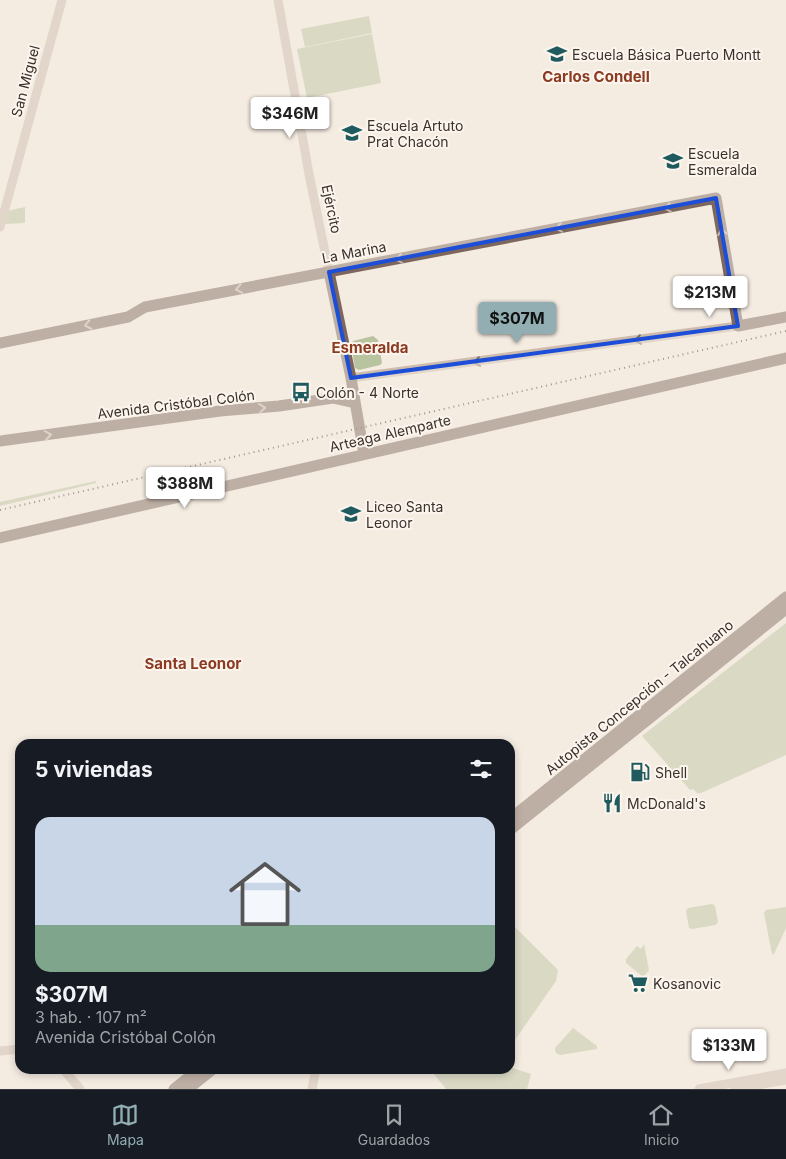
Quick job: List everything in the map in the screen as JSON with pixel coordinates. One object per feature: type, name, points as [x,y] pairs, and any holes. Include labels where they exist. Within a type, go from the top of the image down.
[{"type":"main road","name":"La Marina","points":[[0,343],[128,316],[145,307],[716,198],[738,326]]},
{"type":"main road","name":"Ejército","points":[[329,272],[352,381],[364,454]]},
{"type":"main road","points":[[738,326],[786,317]]},
{"type":"main road","name":"Arteaga Alemparte","points":[[0,538],[786,358]]},
{"type":"main road","points":[[333,398],[352,381]]},
{"type":"main road","name":"Avenida Cristóbal Colón","points":[[0,441],[220,411],[279,406],[333,398],[355,404]]},
{"type":"main road","name":"Autopista Concepción - Talcahuano","points":[[515,815],[786,597]]},
{"type":"main road","name":"Autopista Concepción - Talcahuano","points":[[515,826],[786,609]]},
{"type":"main road","points":[[174,1089],[193,1074]]},
{"type":"main road","points":[[188,1089],[208,1074]]},
{"type":"street","name":"San Miguel","points":[[0,227],[62,0]]},
{"type":"street","name":"Ejército","points":[[278,0],[309,174],[329,272]]},
{"type":"street","points":[[352,381],[738,326]]},
{"type":"street","points":[[0,1051],[15,1050]]},
{"type":"street","points":[[700,1089],[786,1073]]},
{"type":"street","points":[[67,1074],[80,1089]]},
{"type":"street","points":[[312,1089],[315,1074]]},
{"type":"street","points":[[735,1089],[786,1080]]},
{"type":"highlighted area","points":[[716,198],[738,326],[351,378],[329,272]]},
{"type":"green space","points":[[369,16],[372,33],[305,47],[301,29]]},
{"type":"green space","points":[[372,34],[381,83],[307,98],[297,49]]},
{"type":"green space","points":[[25,207],[25,223],[5,224],[7,211]]},
{"type":"green space","points":[[373,336],[378,340],[382,363],[359,370],[355,368],[351,344],[353,341]]},
{"type":"green space","points":[[96,481],[96,483],[0,506],[0,502]]},
{"type":"green space","points":[[786,623],[786,755],[701,793],[697,793],[693,789],[690,790],[642,736]]},
{"type":"green space","points":[[712,904],[715,906],[718,922],[716,925],[689,928],[686,911],[688,908]]},
{"type":"green space","points":[[786,907],[786,928],[774,954],[772,954],[764,913],[766,910]]},
{"type":"green space","points":[[515,927],[558,970],[556,981],[515,1040]]},
{"type":"green space","points":[[644,944],[649,970],[643,977],[626,963],[626,959],[637,946],[641,949]]},
{"type":"green space","points":[[573,1028],[597,1046],[597,1049],[560,1055],[556,1053],[555,1048]]},
{"type":"green space","points":[[515,1069],[531,1074],[527,1089],[446,1089],[434,1074],[515,1074]]},
{"type":"railway","points":[[0,510],[786,331]]},
{"type":"place","name":"Escuela Básica Puerto Montt","points":[[557,54]]},
{"type":"place","name":"Escuela Artuto Prat Chacón","points":[[352,133]]},
{"type":"place","name":"Escuela Esmeralda","points":[[673,161]]},
{"type":"place","name":"Colón - 4 Norte","points":[[301,392]]},
{"type":"place","name":"Liceo Santa Leonor","points":[[351,514]]},
{"type":"place","name":"Shell","points":[[640,772]]},
{"type":"place","name":"McDonald's","points":[[612,803]]},
{"type":"place","name":"Kosanovic","points":[[638,983]]},
{"type":"district","name":"Carlos Condell","points":[[596,76]]},
{"type":"district","name":"Esmeralda","points":[[370,347]]},
{"type":"district","name":"Santa Leonor","points":[[193,663]]}]
